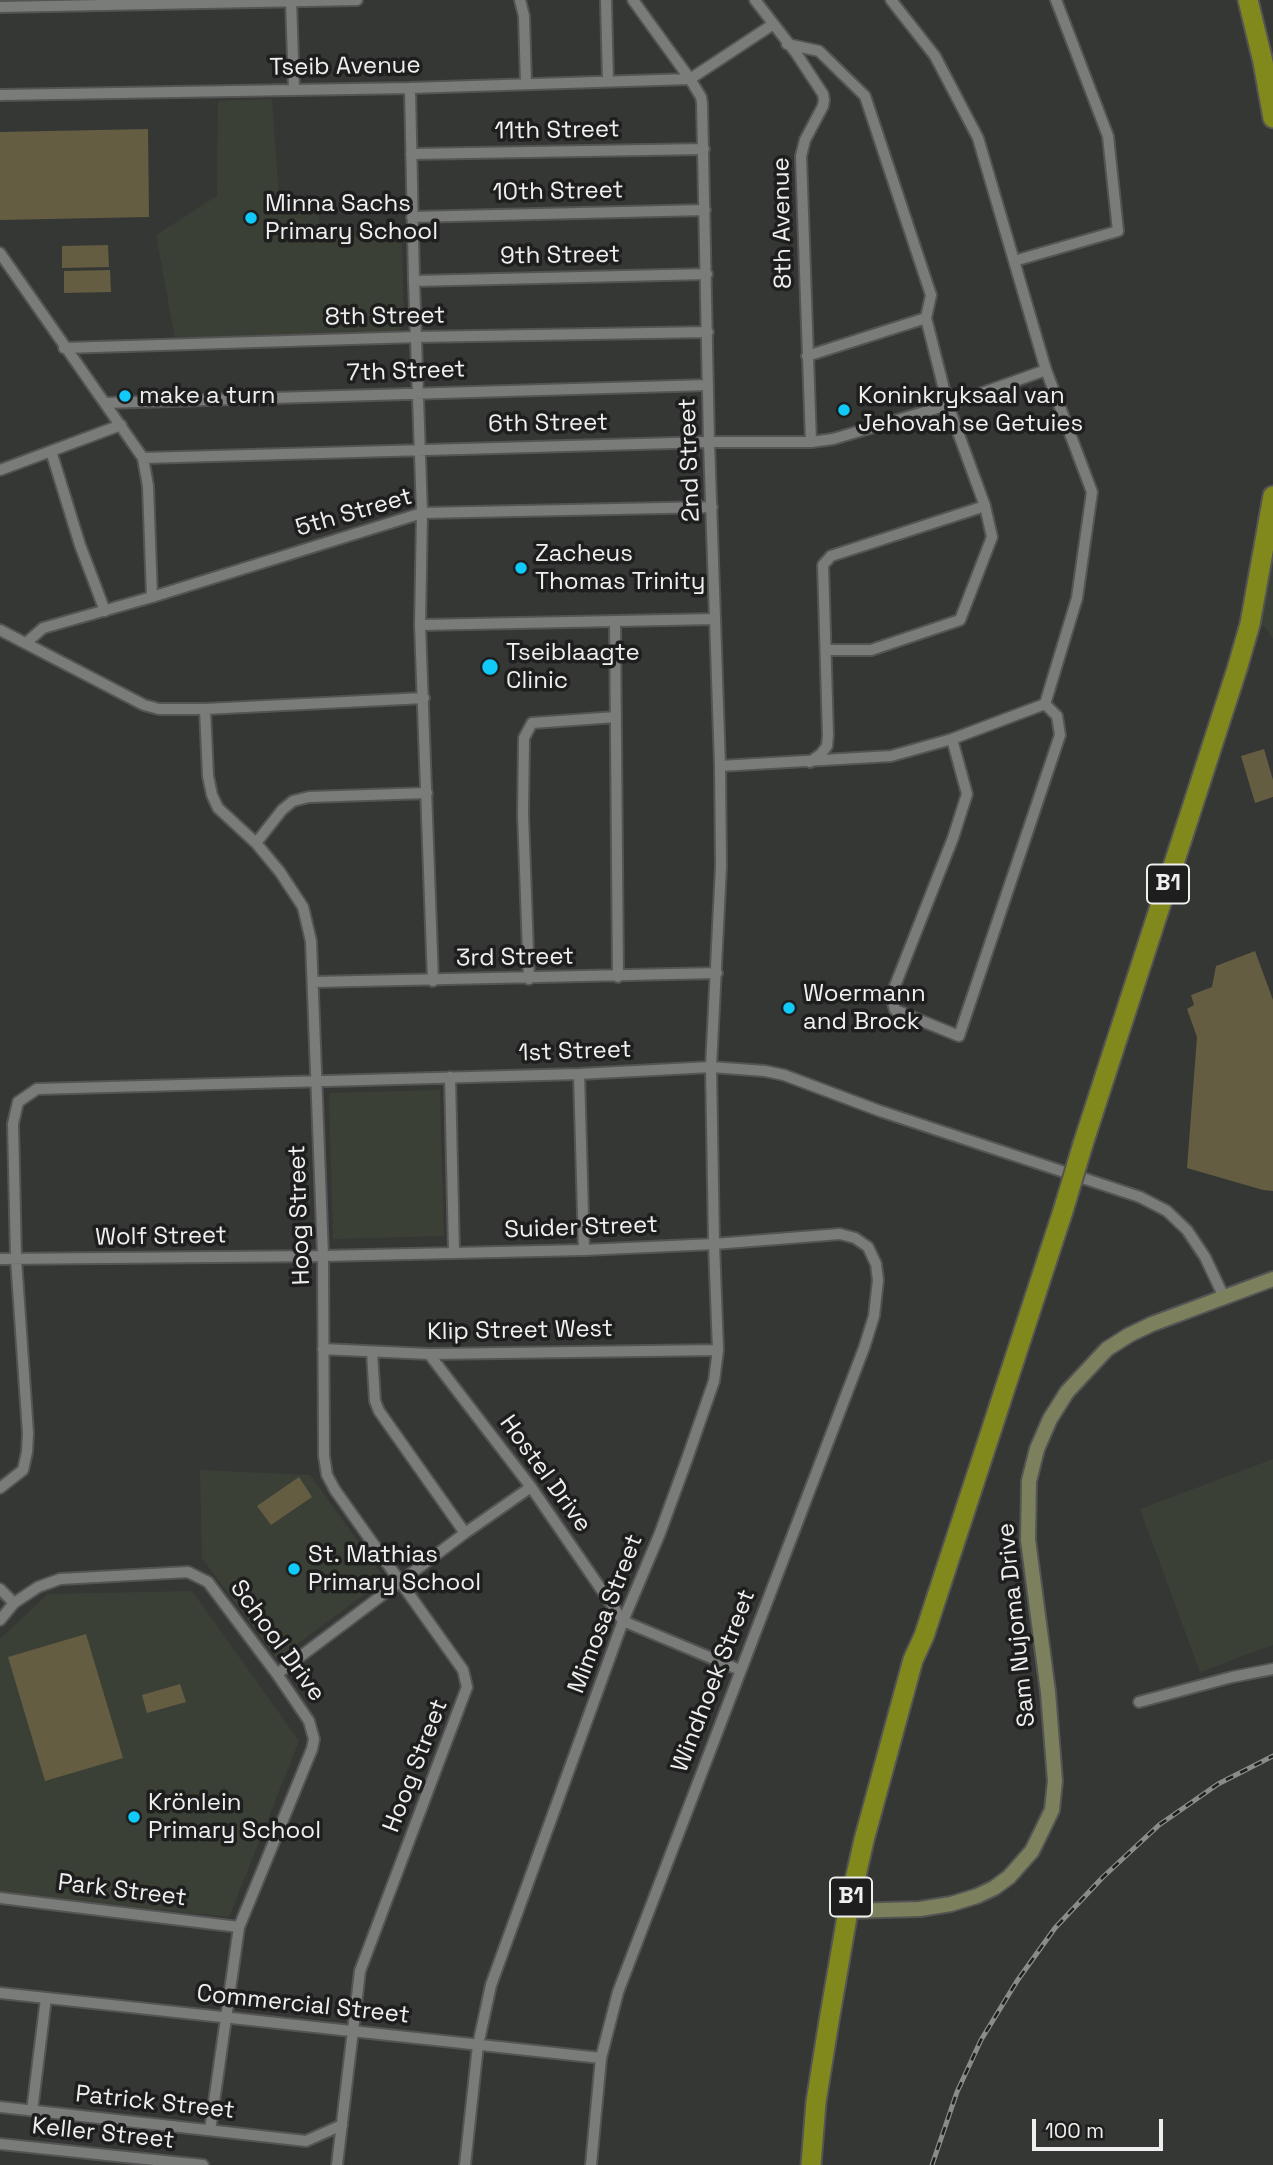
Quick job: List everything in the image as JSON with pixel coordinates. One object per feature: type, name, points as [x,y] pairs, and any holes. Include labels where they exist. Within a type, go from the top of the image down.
[{"type":"highway","points":[[1248,0],[1273,118]]},
{"type":"highway","name":"B1","points":[[818,2165],[835,2026],[867,1827],[913,1660],[924,1636],[1063,1211],[1237,669],[1250,624],[1273,496]]},
{"type":"highway","name":"B1","points":[[811,2165],[816,2102],[853,1911]]},
{"type":"main road","name":"Sam Nujoma Drive","points":[[853,1911],[920,1909],[977,1896],[1009,1877],[1032,1851],[1052,1810],[1055,1781],[1048,1692],[1028,1540],[1029,1481],[1037,1450],[1050,1419],[1067,1392],[1107,1349],[1129,1335],[1273,1279]]},
{"type":"street","points":[[0,8],[119,3],[357,0]]},
{"type":"street","points":[[520,0],[524,16],[526,83]]},
{"type":"street","points":[[606,0],[608,80]]},
{"type":"street","name":"2nd Street","points":[[633,0],[701,97],[720,766],[721,866],[711,1067]]},
{"type":"street","name":"8th Avenue","points":[[755,0],[788,44],[824,100],[805,140],[801,156],[811,442]]},
{"type":"street","points":[[891,0],[935,56],[978,138],[1046,370],[1092,492],[1077,598],[1045,704]]},
{"type":"street","points":[[1014,261],[1118,231],[1108,136],[1056,0]]},
{"type":"street","points":[[291,1],[293,89]]},
{"type":"street","points":[[690,79],[772,25]]},
{"type":"street","points":[[788,44],[819,51],[865,96],[931,295],[926,318],[948,405],[985,506],[992,537],[960,620],[871,650],[826,650]]},
{"type":"street","name":"Tseib Avenue","points":[[0,96],[410,88],[690,79]]},
{"type":"street","points":[[410,88],[422,513],[420,625],[433,981]]},
{"type":"street","name":"11th Street","points":[[411,155],[704,149]]},
{"type":"street","name":"10th Street","points":[[412,217],[705,210]]},
{"type":"street","points":[[0,253],[143,458],[149,498],[152,597]]},
{"type":"street","name":"9th Street","points":[[414,281],[707,274]]},
{"type":"street","points":[[807,356],[926,318]]},
{"type":"street","name":"8th Street","points":[[64,348],[416,337],[708,332]]},
{"type":"street","name":"6th Street","points":[[143,458],[709,442],[811,442],[833,439],[948,405],[1046,370]]},
{"type":"street","name":"7th Street","points":[[105,403],[417,392],[708,386]]},
{"type":"street","points":[[0,471],[121,425]]},
{"type":"street","points":[[51,451],[80,545],[105,611]]},
{"type":"street","points":[[810,762],[827,746],[828,735],[823,565],[831,556],[985,506]]},
{"type":"street","name":"5th Street","points":[[26,643],[43,628],[422,513],[712,508]]},
{"type":"street","points":[[420,625],[715,620]]},
{"type":"street","points":[[615,621],[618,977]]},
{"type":"street","points":[[0,630],[144,705],[159,709],[424,698]]},
{"type":"street","points":[[952,739],[967,794],[953,838],[891,996],[895,1010],[959,1036],[1060,734],[1057,716],[1045,704]]},
{"type":"street","points":[[720,766],[891,756],[952,739],[1045,704]]},
{"type":"street","name":"Hoog Street","points":[[205,709],[208,776],[212,795],[218,808],[256,843],[280,872],[303,907],[311,942],[323,1256],[324,1456],[327,1475],[463,1670],[467,1687],[365,1952],[360,1971],[337,2165]]},
{"type":"street","points":[[529,979],[523,814],[524,738],[532,723],[616,717]]},
{"type":"street","points":[[256,843],[282,810],[293,802],[309,797],[427,793]]},
{"type":"street","name":"3rd Street","points":[[313,982],[717,973]]},
{"type":"street","name":"1st Street","points":[[0,1488],[23,1470],[29,1433],[16,1259],[13,1124],[18,1102],[37,1089],[579,1074],[711,1067],[784,1075],[880,1111],[1140,1197],[1167,1211],[1187,1230],[1205,1257],[1224,1297]]},
{"type":"street","name":"Mimosa Street","points":[[465,2165],[478,2045],[491,1985],[623,1621],[660,1533],[714,1381],[718,1350],[713,1244],[711,1067]]},
{"type":"street","points":[[579,1074],[584,1250]]},
{"type":"street","points":[[450,1077],[454,1252]]},
{"type":"street","name":"Suider Street","points":[[323,1256],[584,1250],[840,1234]]},
{"type":"street","name":"Windhoek Street","points":[[591,2165],[601,2058],[618,1992],[874,1317],[878,1280],[876,1264],[868,1247],[855,1238],[840,1234]]},
{"type":"street","name":"Wolf Street","points":[[0,1259],[323,1256]]},
{"type":"street","name":"Klip Street West","points":[[323,1349],[429,1354],[718,1350]]},
{"type":"street","points":[[372,1352],[375,1401],[379,1411],[465,1533]]},
{"type":"street","name":"Hostel Drive","points":[[429,1354],[531,1487],[623,1621]]},
{"type":"street","points":[[277,1674],[531,1487]]},
{"type":"street","name":"School Drive","points":[[0,1620],[14,1603],[38,1587],[60,1578],[188,1572],[208,1582],[309,1721],[314,1740],[312,1749],[239,1927],[210,2130]]},
{"type":"street","points":[[0,1589],[14,1603]]},
{"type":"street","points":[[623,1621],[740,1670]]},
{"type":"street","points":[[1139,1702],[1273,1669]]},
{"type":"street","name":"Park Street","points":[[0,1898],[239,1927]]},
{"type":"street","name":"Commercial Street","points":[[0,1993],[601,2058]]},
{"type":"street","points":[[32,2110],[46,1998]]},
{"type":"street","name":"Patrick Street","points":[[0,2107],[306,2141],[342,2125]]},
{"type":"street","name":"Keller Street","points":[[0,2144],[203,2165]]},
{"type":"shaded area","name":"Minna Sachs Primary School","points":[[272,99],[279,200],[317,198],[321,235],[402,238],[404,326],[395,333],[175,338],[156,235],[217,196],[218,101]]},
{"type":"shaded area","points":[[148,129],[149,217],[0,220],[0,132]]},
{"type":"shaded area","points":[[108,245],[109,267],[62,268],[62,246]]},
{"type":"shaded area","points":[[110,270],[111,292],[64,293],[64,271]]},
{"type":"shaded area","points":[[1273,496],[1273,639],[1264,626],[1250,624]]},
{"type":"shaded area","points":[[1264,749],[1273,780],[1273,797],[1255,803],[1241,756]]},
{"type":"shaded area","points":[[1255,951],[1273,1000],[1273,1191],[1187,1168],[1197,1037],[1187,1009],[1194,1005],[1191,995],[1212,987],[1216,966]]},
{"type":"shaded area","points":[[440,1090],[444,1236],[333,1239],[329,1093]]},
{"type":"shaded area","points":[[1273,1459],[1273,1645],[1200,1672],[1140,1509]]},
{"type":"shaded area","name":"St. Mathias Primary School","points":[[200,1470],[310,1475],[385,1579],[277,1659],[202,1558]]},
{"type":"shaded area","points":[[299,1477],[312,1497],[271,1525],[257,1506]]},
{"type":"shaded area","name":"Krönlein Primary School","points":[[192,1591],[299,1741],[229,1917],[0,1893],[0,1639],[48,1594]]},
{"type":"shaded area","points":[[86,1634],[123,1758],[45,1781],[8,1657]]},
{"type":"shaded area","points":[[180,1684],[186,1702],[147,1713],[142,1695]]},
{"type":"railway","points":[[932,2165],[957,2092],[981,2040],[1017,1981],[1055,1928],[1103,1877],[1159,1825],[1218,1784],[1273,1756]]},
{"type":"place","name":"Minna Sachs Primary School","points":[[251,218]]},
{"type":"place","name":"make a turn","points":[[125,396]]},
{"type":"place","name":"Koninkryksaal van Jehovah se Getuies","points":[[844,410]]},
{"type":"place","name":"Zacheus Thomas Trinity","points":[[521,568]]},
{"type":"place","name":"Tseiblaagte Clinic","points":[[490,667]]},
{"type":"place","name":"Woermann and Brock","points":[[789,1008]]},
{"type":"place","name":"St. Mathias Primary School","points":[[294,1569]]},
{"type":"place","name":"Krönlein Primary School","points":[[134,1817]]}]
